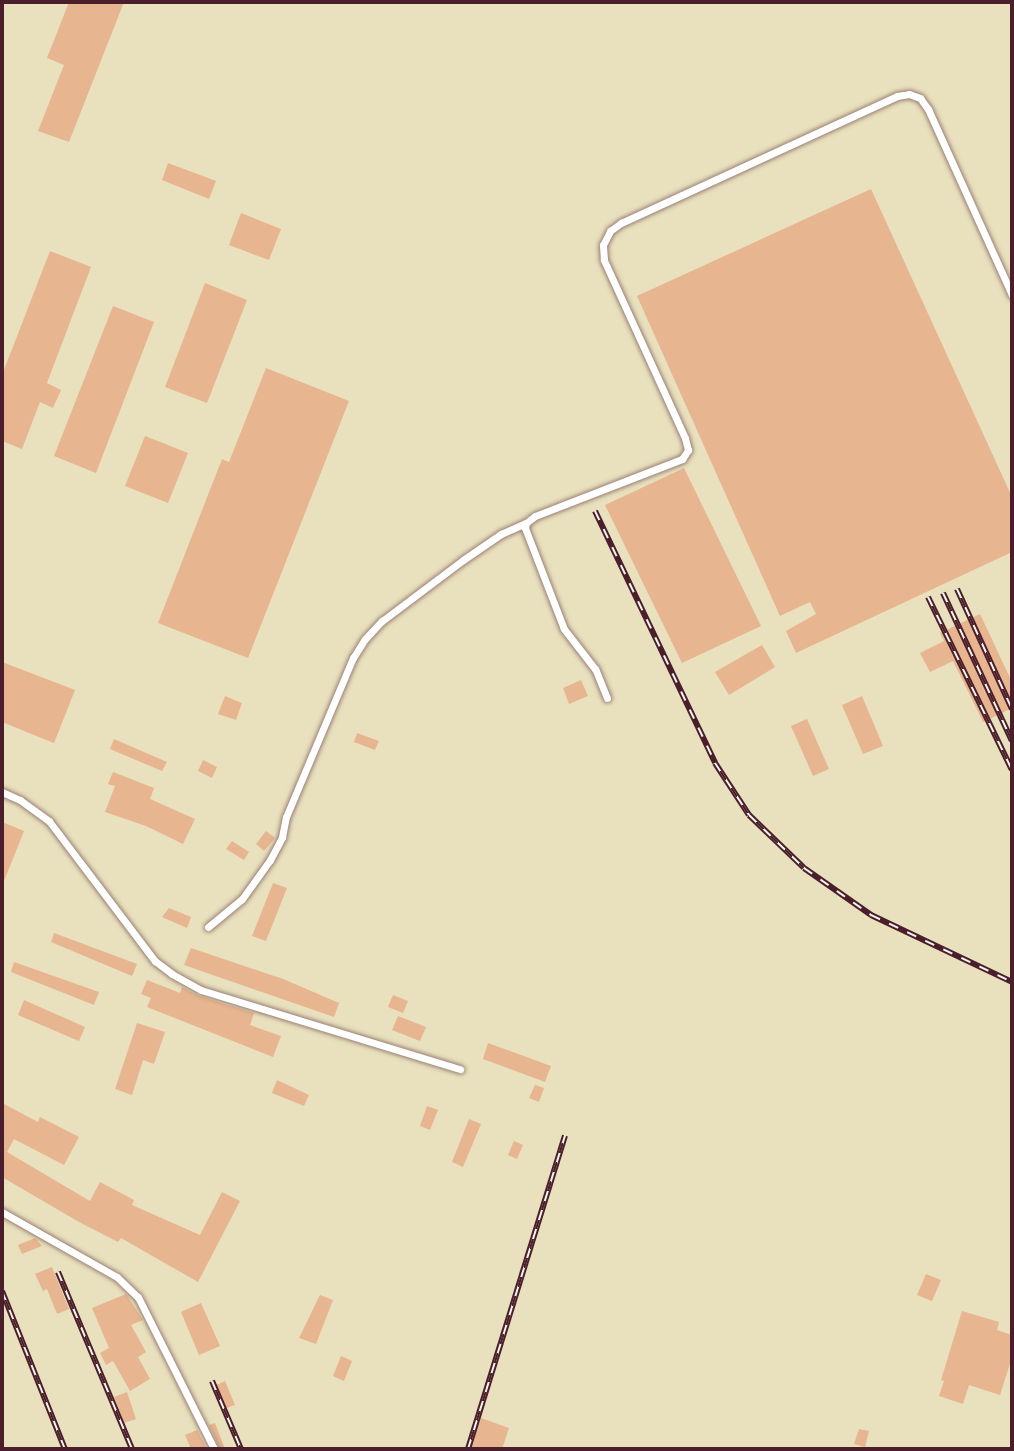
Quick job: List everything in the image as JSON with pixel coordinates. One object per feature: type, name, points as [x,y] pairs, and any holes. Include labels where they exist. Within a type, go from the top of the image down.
[{"type":"lane","points":[[208,927],[242,899],[270,860],[282,837],[286,817],[353,658],[365,639],[382,621],[501,534],[535,516],[682,459],[688,450],[685,438],[604,260],[603,245],[610,231],[621,223],[897,96],[909,94],[920,98],[928,108],[1012,295]]},
{"type":"lane","points":[[526,523],[564,629],[595,669],[607,698]]},
{"type":"lane","points":[[2,792],[20,800],[49,821],[155,961],[172,974],[201,990],[460,1069]]},
{"type":"lane","points":[[2,1212],[117,1277],[138,1297],[214,1449]]},
{"type":"building","points":[[69,2],[124,2],[69,142],[38,131],[64,65],[47,58]]},
{"type":"building","points":[[168,163],[216,181],[209,199],[162,180]]},
{"type":"building","points":[[871,189],[1012,497],[1012,552],[796,653],[786,631],[816,614],[810,602],[780,616],[637,296]]},
{"type":"building","points":[[241,213],[281,229],[269,260],[229,245]]},
{"type":"building","points":[[50,251],[91,267],[47,383],[61,390],[53,408],[40,402],[22,449],[2,441],[2,375]]},
{"type":"building","points":[[205,283],[247,300],[207,403],[165,387]]},
{"type":"building","points":[[113,306],[154,322],[96,473],[54,456]]},
{"type":"building","points":[[266,368],[349,401],[248,658],[158,623],[222,459],[229,462]]},
{"type":"building","points":[[145,436],[188,453],[168,503],[125,486]]},
{"type":"building","points":[[684,468],[761,626],[682,663],[605,505]]},
{"type":"building","points":[[980,614],[1012,682],[1012,708],[983,722],[953,661],[930,672],[920,653],[944,641],[940,633]]},
{"type":"building","points":[[762,645],[775,667],[729,695],[715,672]]},
{"type":"building","points":[[2,662],[75,690],[54,743],[2,722]]},
{"type":"building","points":[[581,680],[588,696],[569,704],[563,688]]},
{"type":"building","points":[[225,696],[242,703],[236,720],[218,714]]},
{"type":"building","points":[[862,696],[883,746],[863,754],[842,705]]},
{"type":"building","points":[[807,719],[829,769],[813,776],[791,726]]},
{"type":"building","points":[[357,733],[379,741],[375,750],[354,742]]},
{"type":"building","points":[[114,739],[167,762],[162,771],[110,749]]},
{"type":"building","points":[[203,760],[217,767],[212,778],[198,771]]},
{"type":"building","points":[[113,772],[154,788],[150,799],[195,819],[183,844],[146,826],[105,812],[115,786],[108,784]]},
{"type":"building","points":[[2,822],[24,831],[2,886]]},
{"type":"building","points":[[266,831],[275,838],[264,851],[256,844]]},
{"type":"building","points":[[232,841],[249,852],[244,860],[226,849]]},
{"type":"building","points":[[273,883],[287,888],[266,941],[252,936]]},
{"type":"building","points":[[169,908],[191,917],[187,928],[162,917]]},
{"type":"building","points":[[54,933],[137,964],[132,976],[51,942]]},
{"type":"building","points":[[191,948],[283,979],[339,1003],[334,1017],[184,965]]},
{"type":"building","points":[[14,962],[99,992],[94,1005],[11,972]]},
{"type":"building","points":[[147,980],[180,993],[182,987],[199,996],[254,1013],[250,1025],[281,1036],[273,1057],[147,1007],[151,998],[141,994]]},
{"type":"building","points":[[393,995],[408,1001],[403,1013],[388,1007]]},
{"type":"building","points":[[24,1000],[85,1027],[79,1041],[18,1015]]},
{"type":"building","points":[[398,1016],[426,1027],[420,1041],[392,1030]]},
{"type":"building","points":[[137,1023],[165,1032],[154,1064],[143,1060],[132,1095],[115,1089]]},
{"type":"building","points":[[488,1043],[551,1066],[545,1082],[483,1059]]},
{"type":"building","points":[[277,1080],[309,1095],[304,1106],[272,1093]]},
{"type":"building","points":[[535,1085],[544,1088],[539,1102],[529,1098]]},
{"type":"building","points":[[2,1103],[38,1122],[40,1117],[79,1137],[64,1165],[14,1139],[7,1152],[90,1201],[100,1182],[134,1200],[132,1205],[200,1235],[222,1192],[240,1201],[198,1282],[121,1238],[118,1242],[79,1222],[2,1177]]},
{"type":"building","points":[[427,1106],[438,1110],[430,1130],[420,1126]]},
{"type":"building","points":[[469,1119],[481,1124],[463,1167],[452,1162]]},
{"type":"building","points":[[514,1141],[523,1145],[517,1159],[508,1155]]},
{"type":"building","points":[[35,1238],[42,1246],[22,1254],[18,1245]]},
{"type":"building","points":[[52,1267],[69,1309],[57,1314],[47,1289],[43,1291],[35,1274]]},
{"type":"building","points":[[926,1274],[941,1280],[932,1301],[917,1295]]},
{"type":"building","points":[[126,1294],[143,1320],[131,1325],[146,1352],[138,1357],[150,1379],[130,1391],[113,1361],[106,1365],[100,1353],[109,1348],[92,1308]]},
{"type":"building","points":[[320,1295],[333,1300],[316,1344],[299,1338]]},
{"type":"building","points":[[201,1303],[220,1346],[199,1355],[181,1312]]},
{"type":"building","points":[[962,1311],[999,1322],[997,1330],[1012,1335],[1012,1357],[1000,1395],[969,1385],[963,1404],[939,1396],[944,1381],[941,1380]]},
{"type":"building","points":[[341,1356],[352,1361],[344,1381],[333,1376]]},
{"type":"building","points":[[225,1381],[235,1405],[224,1409],[214,1386]]},
{"type":"building","points":[[127,1392],[136,1419],[124,1423],[114,1397]]},
{"type":"building","points":[[481,1418],[509,1428],[502,1449],[470,1449]]},
{"type":"building","points":[[215,1423],[225,1449],[220,1449],[209,1425]]},
{"type":"building","points":[[859,1429],[869,1431],[865,1447],[854,1444]]},
{"type":"building","points":[[197,1430],[207,1449],[191,1449],[185,1435]]},
{"type":"railway","points":[[595,511],[715,763],[749,815],[804,868],[871,915],[1012,982]]},
{"type":"railway","points":[[957,589],[1012,709]]},
{"type":"railway","points":[[943,593],[1012,741]]},
{"type":"railway","points":[[928,597],[1012,770]]},
{"type":"railway","points":[[468,1449],[565,1136]]},
{"type":"railway","points":[[58,1272],[132,1449]]},
{"type":"railway","points":[[2,1291],[65,1449]]},
{"type":"railway","points":[[212,1381],[241,1449]]}]
